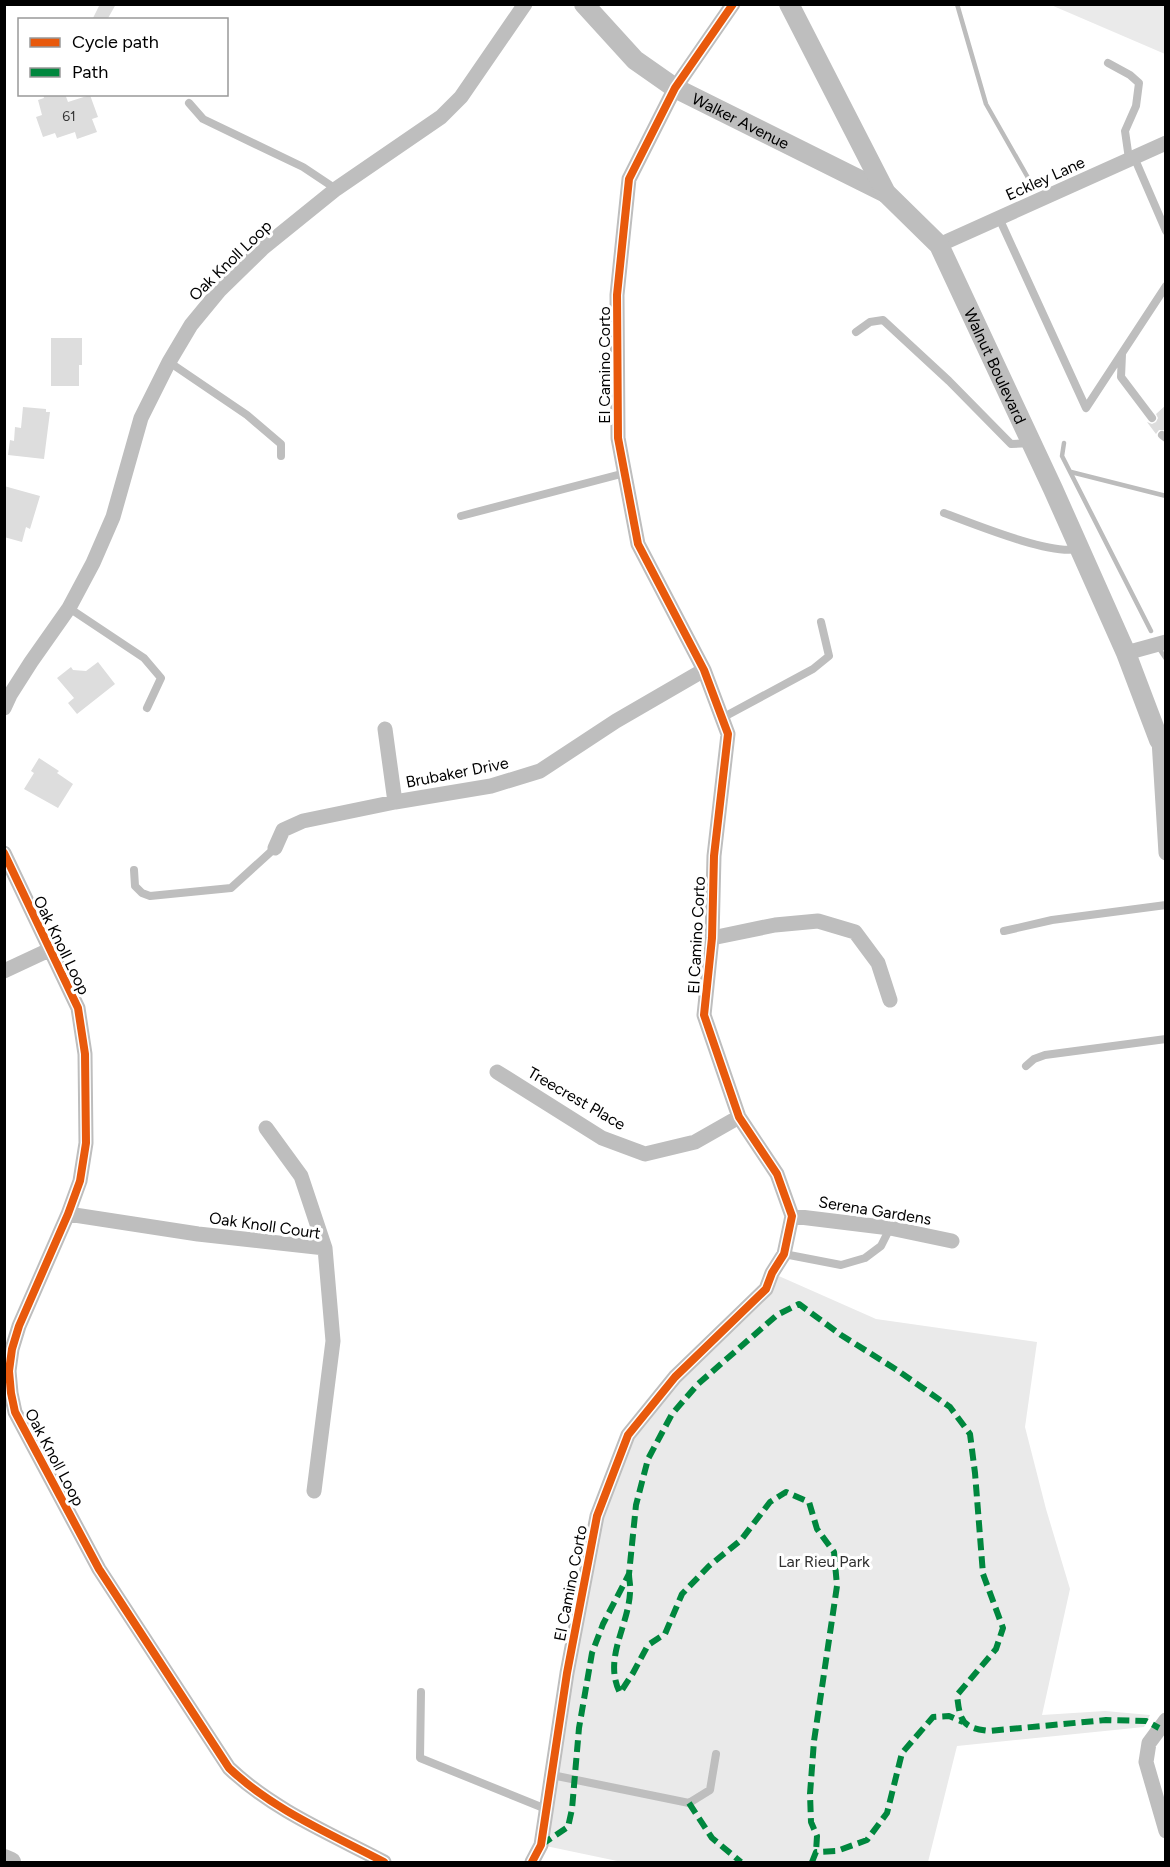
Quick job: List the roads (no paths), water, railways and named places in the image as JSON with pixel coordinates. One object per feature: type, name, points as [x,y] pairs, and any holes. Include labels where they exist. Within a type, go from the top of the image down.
[{"type":"street","name":"Oak Knoll Loop","points":[[4,708],[9,695],[69,608],[93,563],[112,517],[141,418],[191,324],[219,291],[263,248],[336,189],[441,117],[454,104],[495,49],[525,4]]},
{"type":"street","name":"Walker Avenue","points":[[584,4],[635,60],[675,88],[886,193]]},
{"type":"street","name":"El Camino Corto","points":[[532,1863],[542,1845],[567,1673],[597,1516],[628,1435],[675,1377],[766,1289],[784,1254],[792,1216],[777,1174],[740,1117],[704,1015],[712,938],[714,856],[728,734],[704,670],[638,544],[618,438],[617,295],[629,179],[675,88],[733,4]]},
{"type":"street","name":"Walnut Boulevard","points":[[789,4],[886,193],[939,245],[1080,549],[1126,653],[1162,744]]},
{"type":"street","name":"Eckley Lane","points":[[939,245],[1166,143]]},
{"type":"street","points":[[1126,653],[1166,642]]},
{"type":"street","name":"Brubaker Drive","points":[[275,848],[283,831],[303,821],[395,802],[491,786],[540,771],[616,721],[704,670]]},
{"type":"street","points":[[385,729],[395,802]]},
{"type":"street","points":[[1162,744],[1166,853]]},
{"type":"street","name":"Oak Knoll Loop","points":[[4,853],[78,1008],[85,1054],[86,1143],[80,1181],[19,1326],[12,1349],[9,1371],[15,1412],[99,1569],[229,1768],[269,1801],[384,1863]]},
{"type":"street","points":[[712,938],[776,925],[818,921],[855,932],[878,963],[890,1000]]},
{"type":"street","points":[[4,970],[49,950]]},
{"type":"street","name":"Treecrest Place","points":[[497,1072],[602,1138],[645,1154],[695,1142],[740,1117]]},
{"type":"street","points":[[266,1128],[301,1176],[325,1248]]},
{"type":"street","name":"Oak Knoll Court","points":[[68,1214],[198,1234],[325,1248],[333,1341],[314,1491]]},
{"type":"street","name":"Serena Gardens","points":[[792,1216],[891,1228],[952,1241]]},
{"type":"street","points":[[1166,1720],[1149,1743],[1146,1762],[1166,1831]]},
{"type":"street","points":[[4,1859],[11,1863]]},
{"type":"lane","points":[[1108,63],[1131,75],[1138,82],[1136,105],[1125,131],[1131,158],[1166,231]]},
{"type":"lane","points":[[189,103],[203,119],[303,167],[336,189]]},
{"type":"lane","points":[[999,218],[1086,408],[1166,286]]},
{"type":"lane","points":[[856,332],[870,322],[883,320],[949,381],[1011,444],[1032,442]]},
{"type":"lane","points":[[1122,353],[1121,377],[1152,418]]},
{"type":"lane","points":[[169,362],[247,415],[281,444],[281,456]]},
{"type":"lane","points":[[460,516],[625,473]]},
{"type":"lane","points":[[944,513],[1044,546],[1066,551],[1080,549]]},
{"type":"lane","points":[[69,608],[144,658],[161,678],[147,708]]},
{"type":"lane","points":[[722,718],[813,669],[829,656],[821,622]]},
{"type":"lane","points":[[134,870],[135,886],[142,893],[150,896],[231,888],[275,848]]},
{"type":"lane","points":[[1004,931],[1052,920],[1166,905]]},
{"type":"lane","points":[[1026,1066],[1034,1059],[1045,1055],[1166,1039]]},
{"type":"lane","points":[[784,1254],[841,1265],[865,1258],[881,1246],[891,1228]]},
{"type":"lane","points":[[422,1692],[420,1758],[547,1809]]},
{"type":"lane","points":[[552,1775],[689,1803],[710,1790],[716,1754]]},
{"type":"waterway","points":[[957,4],[986,104],[1031,183]]},
{"type":"waterway","points":[[1064,443],[1062,456],[1151,631]]},
{"type":"waterway","points":[[1071,472],[1166,496]]},
{"type":"waterway","points":[[1160,650],[1166,659]]},
{"type":"park label","name":"Lar Rieu Park","points":[[824,1561]]}]
